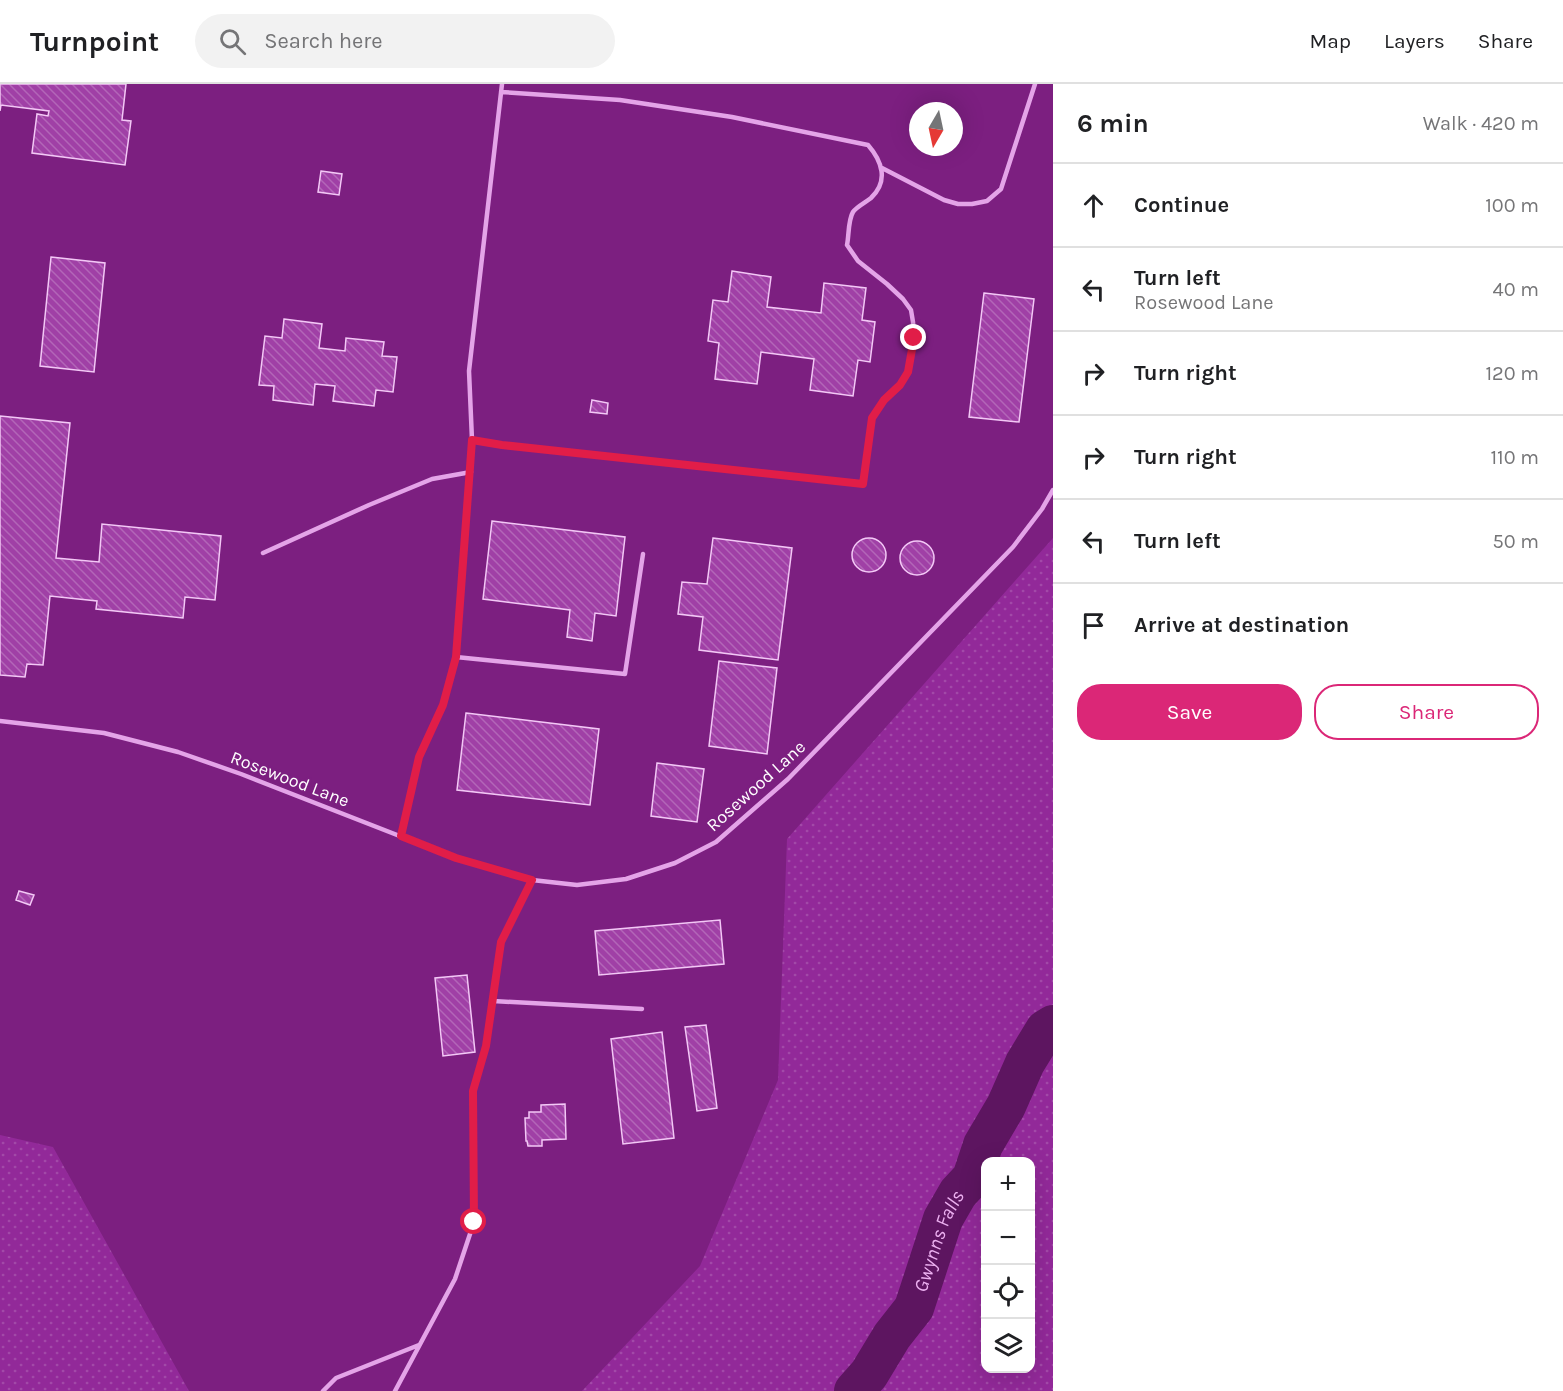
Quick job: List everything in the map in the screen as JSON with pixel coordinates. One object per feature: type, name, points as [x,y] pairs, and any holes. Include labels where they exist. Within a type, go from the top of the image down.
[{"type":"lane","points":[[401,836],[419,757],[443,705],[456,657],[471,472],[469,371],[502,84]]},
{"type":"lane","points":[[882,168],[944,200],[958,204],[987,201],[1001,189],[1035,84]]},
{"type":"lane","points":[[472,440],[863,484],[872,418],[908,372],[914,338],[911,310],[887,284],[858,261],[847,245],[853,212],[879,189],[882,179],[882,168],[878,156],[868,144],[744,119],[620,100],[501,92]]},
{"type":"lane","points":[[263,553],[432,479],[471,472]]},
{"type":"lane","name":"Rosewood Lane","points":[[0,721],[104,733],[178,752],[241,774],[456,858],[532,880],[577,885],[626,879],[675,863],[716,842],[788,779],[1013,547],[1042,509],[1053,490]]},
{"type":"lane","points":[[456,657],[625,674],[643,554]]},
{"type":"lane","points":[[395,1391],[455,1279],[474,1222],[473,1091],[486,1046],[501,942],[532,880]]},
{"type":"lane","points":[[493,1002],[642,1009]]},
{"type":"lane","points":[[323,1391],[336,1378],[418,1345]]},
{"type":"shaded area","points":[[1053,538],[1053,1391],[582,1391],[700,1266],[778,1080],[787,839]]},
{"type":"shaded area","points":[[0,1135],[53,1147],[189,1391],[0,1391]]},
{"type":"building","points":[[0,84],[126,84],[122,120],[131,121],[125,165],[32,153],[37,114],[48,116],[49,111],[1,105],[0,111]]},
{"type":"building","points":[[321,171],[342,174],[339,195],[318,192]]},
{"type":"building","points":[[51,257],[105,263],[94,372],[40,366]]},
{"type":"building","points":[[732,271],[771,277],[767,307],[821,313],[824,283],[866,288],[862,320],[875,322],[870,362],[858,360],[853,396],[810,390],[814,359],[761,352],[757,384],[715,379],[719,343],[708,341],[713,300],[728,302]]},
{"type":"building","points":[[984,293],[1034,299],[1019,422],[969,417]]},
{"type":"building","points":[[284,319],[322,324],[319,348],[345,351],[346,338],[384,342],[382,356],[397,357],[393,392],[376,390],[374,406],[333,401],[335,386],[315,384],[313,405],[273,400],[274,386],[259,385],[265,336],[282,338]]},
{"type":"building","points":[[592,400],[608,403],[607,414],[590,412]]},
{"type":"building","points":[[0,416],[70,423],[56,558],[99,562],[102,524],[221,536],[215,600],[185,597],[183,618],[96,609],[97,601],[50,596],[43,665],[27,664],[25,677],[0,675]]},
{"type":"building","points":[[492,521],[625,537],[616,616],[595,613],[592,641],[567,637],[570,610],[483,599]]},
{"type":"building","points":[[713,538],[792,548],[778,660],[699,650],[703,617],[678,614],[682,582],[707,584]]},
{"type":"building","points":[[869,538],[881,543],[886,555],[881,567],[869,572],[857,567],[852,555],[857,543]]},
{"type":"building","points":[[917,541],[929,546],[934,558],[929,570],[917,575],[905,570],[900,558],[905,546]]},
{"type":"building","points":[[719,661],[777,668],[767,754],[709,746]]},
{"type":"building","points":[[466,713],[599,729],[590,805],[457,790]]},
{"type":"building","points":[[657,763],[704,769],[697,822],[651,816]]},
{"type":"building","points":[[19,891],[34,895],[30,905],[16,900]]},
{"type":"building","points":[[720,920],[724,964],[599,975],[595,931]]},
{"type":"building","points":[[467,975],[475,1052],[443,1056],[435,978]]},
{"type":"building","points":[[706,1025],[717,1108],[697,1111],[685,1027]]},
{"type":"building","points":[[662,1032],[674,1138],[623,1144],[611,1039]]},
{"type":"building","points":[[565,1104],[566,1139],[542,1140],[542,1146],[528,1146],[525,1118],[529,1118],[529,1112],[541,1112],[541,1105]]},
{"type":"waterway","name":"Gwynns Falls","points":[[854,1391],[869,1374],[892,1336],[914,1308],[943,1219],[958,1193],[972,1178],[983,1145],[1006,1106],[1025,1063],[1045,1030],[1053,1025]]},
{"type":"route","points":[[474,1222],[473,1091],[486,1046],[501,942],[532,880],[456,858],[401,836],[419,757],[443,705],[456,657],[472,440],[863,484],[872,418],[908,372],[914,338]]}]
